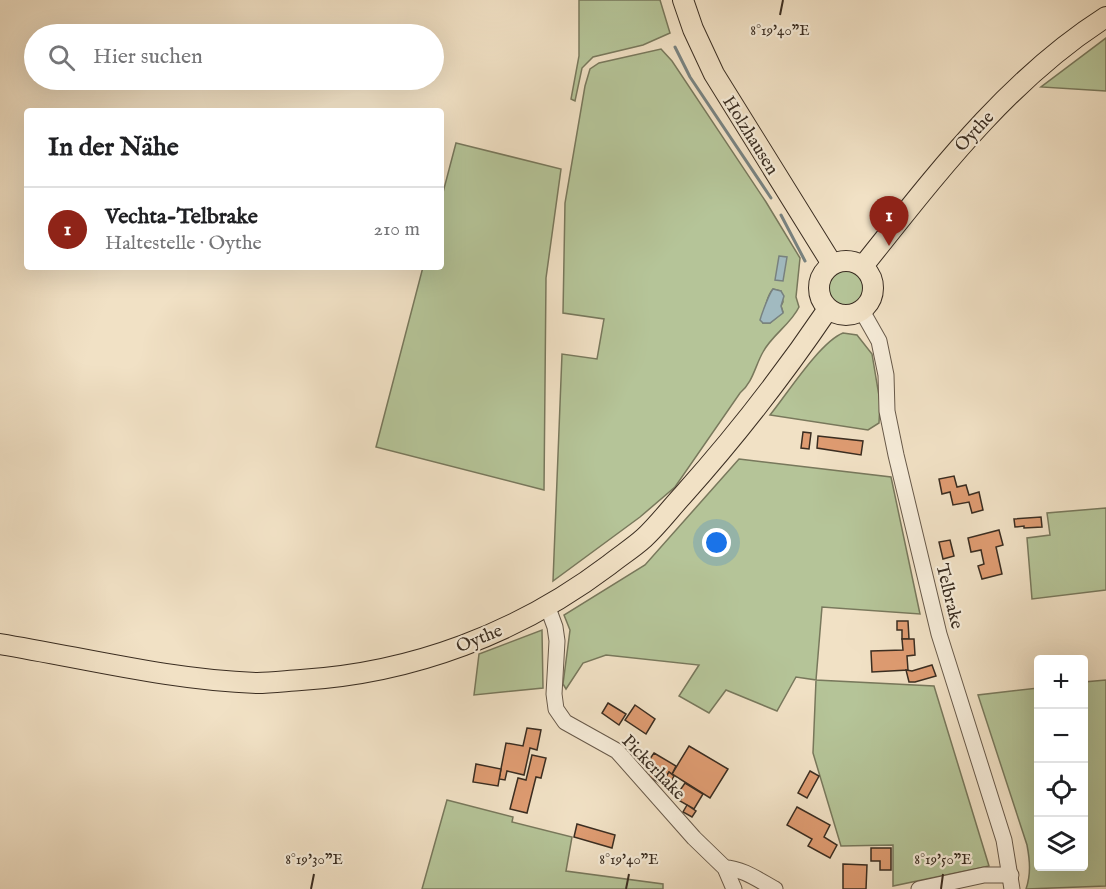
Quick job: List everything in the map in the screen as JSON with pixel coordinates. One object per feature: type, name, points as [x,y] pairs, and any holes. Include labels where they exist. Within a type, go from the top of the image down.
[{"type":"main road","name":"Holzhausen","points":[[683,0],[693,29],[714,74],[832,264]]},
{"type":"main road","name":"Oythe","points":[[862,266],[948,160],[991,113],[1038,69],[1088,28],[1106,17]]},
{"type":"main road","points":[[848,261],[862,266],[872,280],[873,289],[872,297],[862,311],[845,316],[828,309],[822,303],[818,286],[825,270],[832,264],[848,261]]},
{"type":"main road","name":"Oythe","points":[[0,644],[187,677],[259,683],[330,678],[406,665],[453,649],[548,606],[591,579],[643,539],[721,453],[828,309]]},
{"type":"street","name":"Telbrake","points":[[862,311],[879,341],[886,375],[887,411],[896,455],[939,634],[1004,840],[1012,882]]},
{"type":"street","name":"Pickerhake","points":[[548,606],[557,641],[554,694],[556,708],[565,722],[617,751],[690,834],[725,868],[734,889]]},
{"type":"street","points":[[725,868],[731,868],[775,889]]},
{"type":"street","points":[[919,889],[984,875],[1012,882]]},
{"type":"green space","points":[[579,0],[660,0],[670,33],[643,45],[593,57],[582,68],[575,101],[571,99],[579,56]]},
{"type":"green space","points":[[1106,38],[1106,91],[1041,87]]},
{"type":"green space","points":[[661,49],[672,61],[766,202],[800,258],[796,297],[799,307],[771,340],[760,357],[748,384],[675,487],[640,517],[553,581],[562,354],[597,359],[604,319],[563,313],[565,203],[585,86],[590,69],[599,63]],"holes":[[[773,289],[781,291],[783,312],[770,323],[763,323],[771,292]]]},
{"type":"green space","points":[[456,143],[561,169],[546,278],[544,490],[376,447],[422,270],[444,270],[444,189]]},
{"type":"green space","points":[[845,269],[852,270],[858,275],[863,281],[863,295],[858,301],[852,306],[845,307],[838,306],[832,301],[827,295],[826,288],[827,281],[832,275],[838,270]]},
{"type":"green space","points":[[843,333],[857,335],[872,354],[880,402],[879,423],[868,430],[770,415],[814,357],[834,338]]},
{"type":"green space","points":[[739,459],[891,477],[920,614],[822,607],[816,680],[796,677],[777,711],[726,690],[709,713],[679,696],[699,665],[606,655],[583,663],[566,689],[563,684],[570,630],[564,615],[645,565]]},
{"type":"green space","points":[[1106,508],[1106,590],[1032,599],[1027,538],[1050,535],[1047,513]]},
{"type":"green space","points":[[542,630],[543,688],[474,695],[479,654]]},
{"type":"green space","points":[[816,680],[934,686],[989,866],[893,886],[893,845],[841,846],[813,753]]},
{"type":"green space","points":[[1106,680],[1106,886],[1026,889],[1030,867],[1027,845],[978,695],[1034,688],[1034,871],[1088,871],[1088,682]]},
{"type":"green space","points":[[447,800],[513,817],[512,822],[572,837],[566,871],[663,884],[663,889],[422,889]]},
{"type":"water","points":[[779,256],[787,257],[783,281],[775,280]]},
{"type":"water","points":[[773,289],[781,291],[784,296],[781,306],[783,313],[770,323],[763,323],[760,320]]},
{"type":"building","points":[[803,432],[811,433],[809,449],[801,448]]},
{"type":"building","points":[[818,436],[863,441],[861,455],[817,448]]},
{"type":"building","points":[[954,476],[957,487],[966,485],[969,495],[979,492],[983,510],[972,513],[969,502],[953,505],[950,492],[942,494],[939,479]]},
{"type":"building","points":[[1041,517],[1042,527],[1015,527],[1014,519]]},
{"type":"building","points":[[999,530],[1003,545],[996,547],[1002,574],[982,579],[978,566],[984,564],[981,550],[971,552],[968,538]]},
{"type":"building","points":[[950,540],[954,556],[943,559],[939,542]]},
{"type":"building","points":[[897,621],[908,621],[909,639],[902,639],[902,630],[897,630]]},
{"type":"building","points":[[902,639],[914,639],[915,655],[907,656],[908,670],[872,672],[871,651],[903,650]]},
{"type":"building","points":[[932,665],[936,676],[909,682],[906,670],[912,671]]},
{"type":"building","points":[[608,703],[626,714],[619,725],[602,713]]},
{"type":"building","points":[[635,705],[655,719],[646,734],[625,720]]},
{"type":"building","points":[[527,728],[541,730],[537,750],[530,748],[524,775],[507,771],[505,780],[499,779],[506,743],[523,746]]},
{"type":"building","points":[[689,746],[728,769],[710,798],[672,774]]},
{"type":"building","points":[[654,753],[676,766],[672,774],[669,772],[661,784],[648,776],[652,770],[645,766]]},
{"type":"building","points":[[532,755],[546,758],[541,778],[536,777],[527,813],[510,809],[518,778],[526,780]]},
{"type":"building","points":[[476,764],[501,769],[498,786],[473,782]]},
{"type":"building","points":[[810,771],[819,776],[807,798],[798,793]]},
{"type":"building","points":[[669,772],[674,776],[669,785],[663,781]]},
{"type":"building","points":[[685,783],[703,794],[694,809],[676,796]]},
{"type":"building","points":[[687,805],[696,811],[692,817],[683,812]]},
{"type":"building","points":[[797,807],[830,825],[824,837],[837,845],[830,858],[808,846],[812,839],[787,825]]},
{"type":"building","points":[[577,824],[615,835],[612,848],[574,837]]},
{"type":"building","points":[[871,848],[891,848],[891,870],[880,870],[880,861],[871,861]]},
{"type":"building","points":[[843,864],[867,865],[866,889],[843,889]]},
{"type":"waterway","points":[[675,47],[690,77],[771,198]]},
{"type":"waterway","points":[[781,215],[805,261]]},
{"type":"place","name":"Vechta-Telbrake","points":[[889,246]]}]
